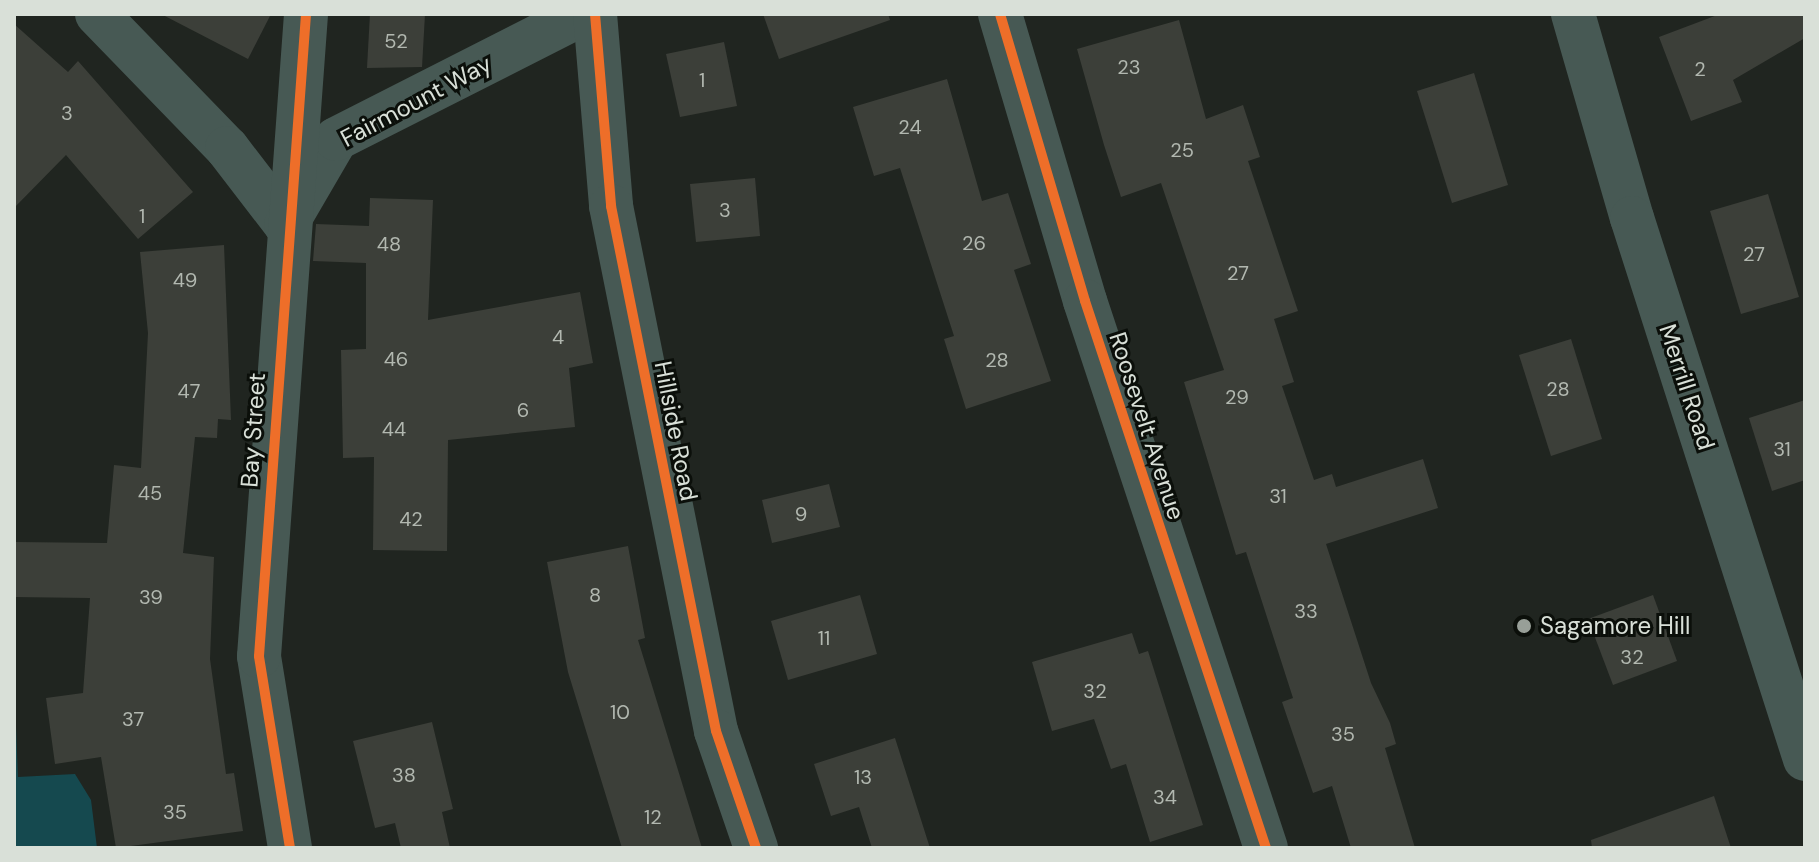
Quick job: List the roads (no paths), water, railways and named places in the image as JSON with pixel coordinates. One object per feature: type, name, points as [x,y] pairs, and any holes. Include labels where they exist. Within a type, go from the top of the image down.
[{"type":"street","points":[[97,14],[227,148],[286,225]]},
{"type":"street","name":"Bay Street","points":[[290,848],[259,656],[286,225],[306,14]]},
{"type":"street","name":"Fairmount Way","points":[[286,225],[336,139],[582,14]]},
{"type":"street","name":"Hillside Road","points":[[595,14],[611,206],[716,731],[756,848]]},
{"type":"street","name":"Roosevelt Avenue","points":[[1000,14],[1085,301],[1266,848]]},
{"type":"street","name":"Merrill Road","points":[[1573,14],[1805,759]]},
{"type":"water","points":[[14,675],[18,777],[75,774],[91,800],[97,848],[14,848]]},
{"type":"place","name":"Sagamore Hill","points":[[1524,626]]}]
